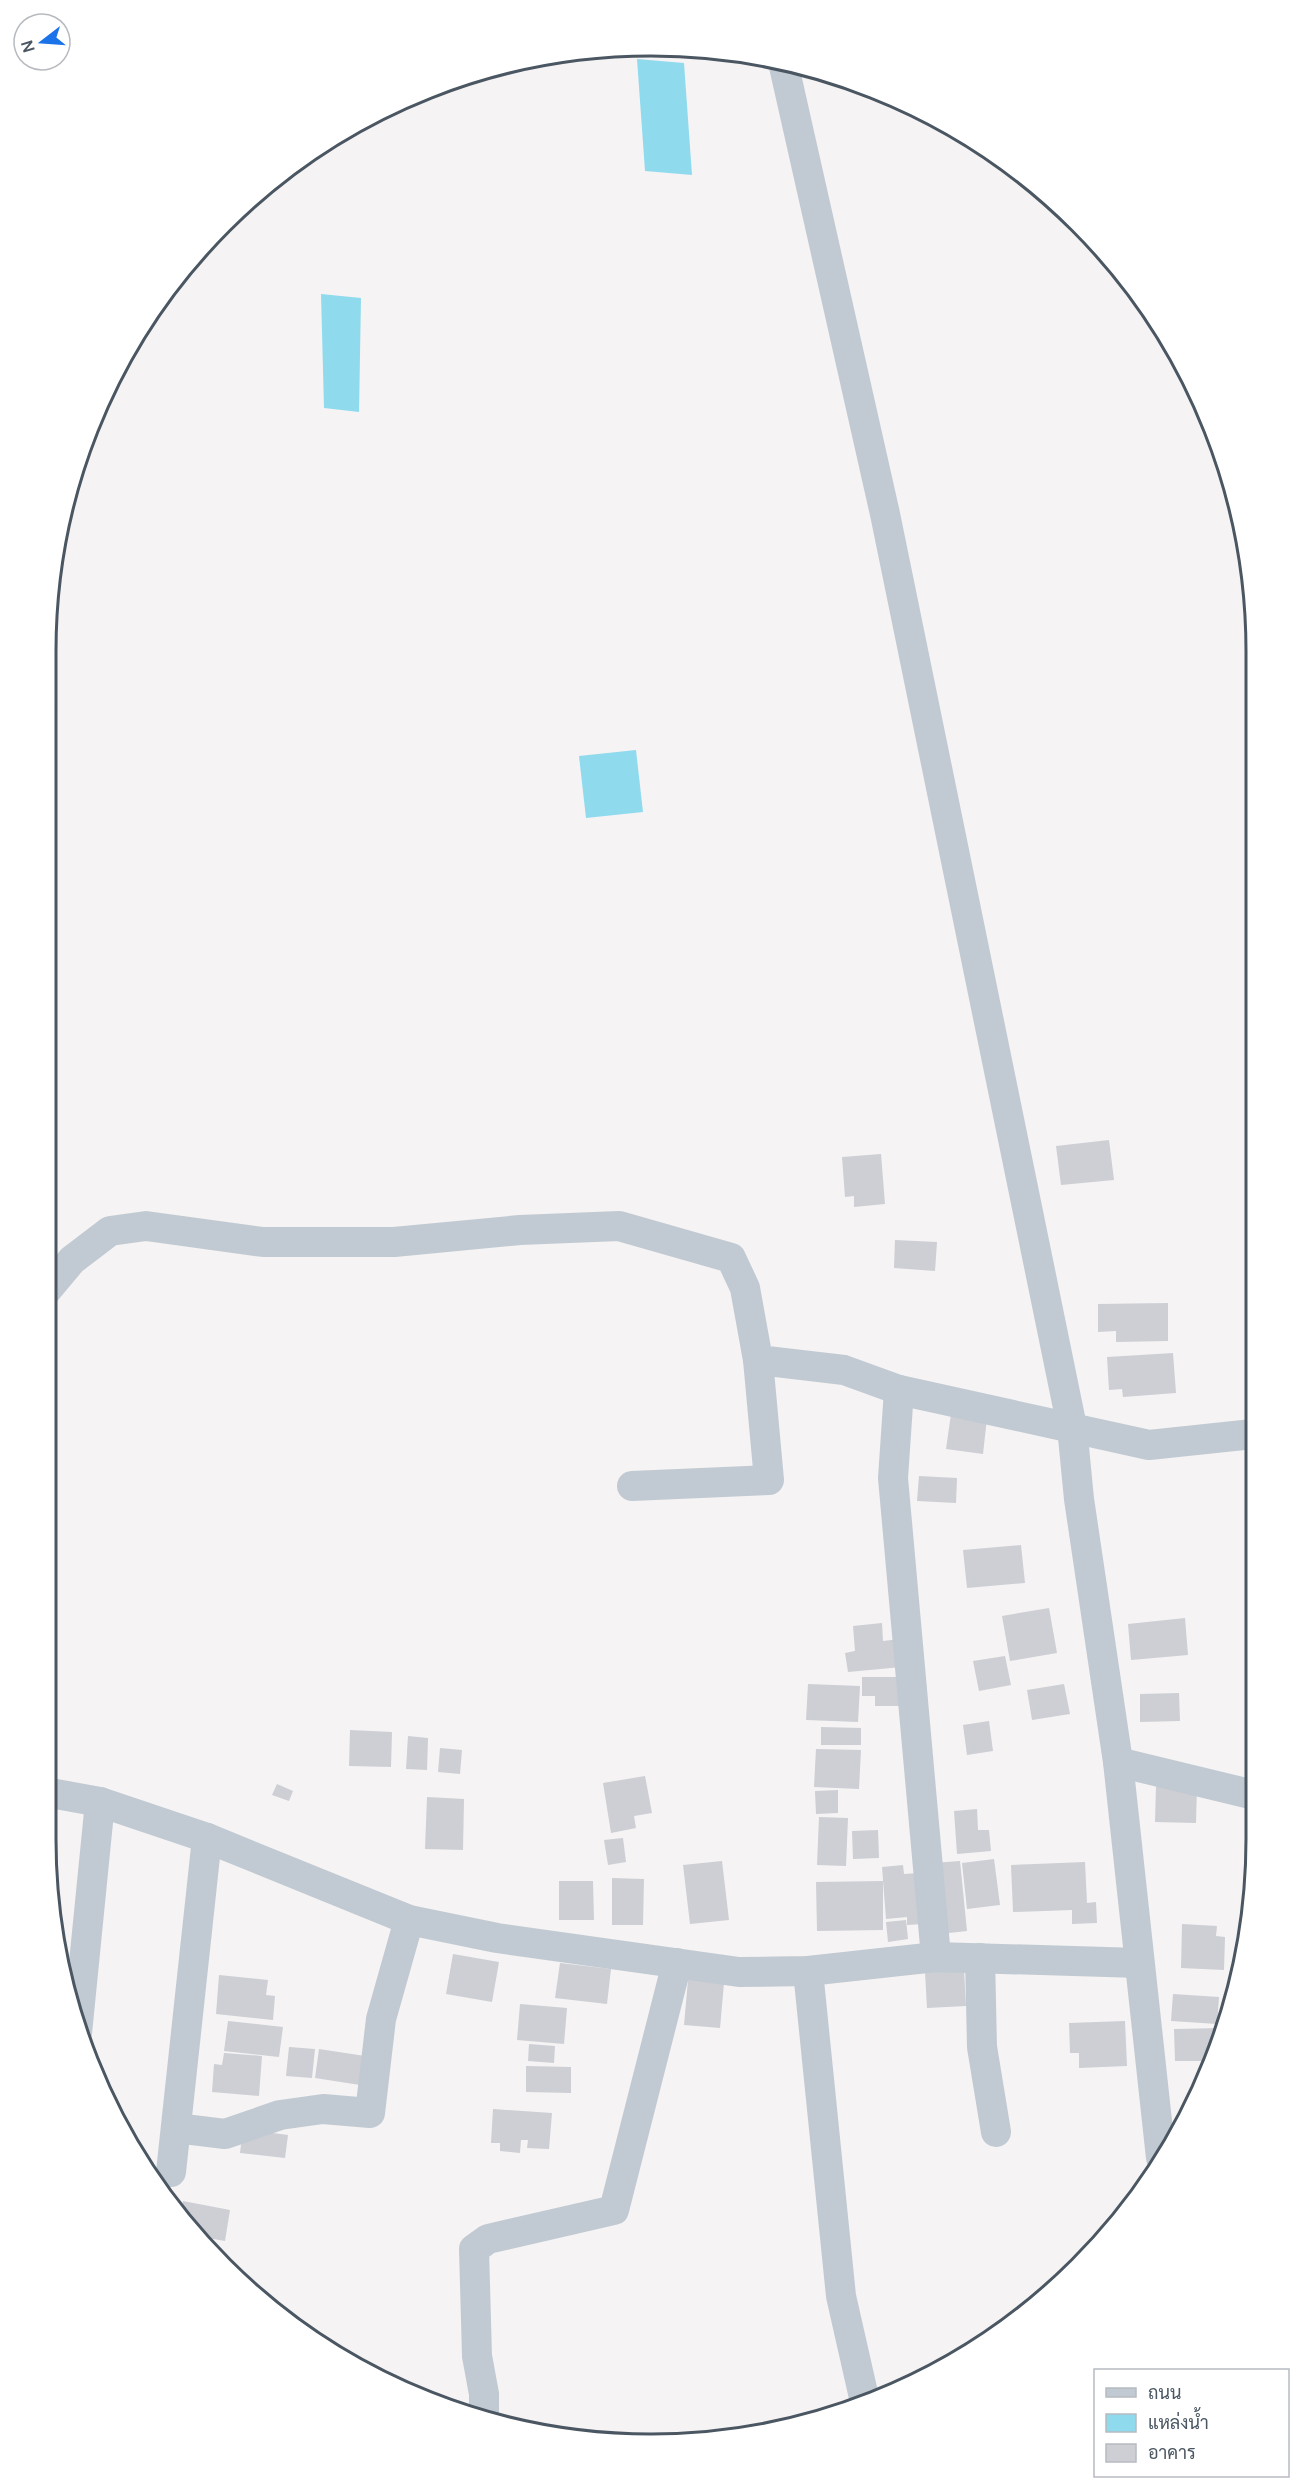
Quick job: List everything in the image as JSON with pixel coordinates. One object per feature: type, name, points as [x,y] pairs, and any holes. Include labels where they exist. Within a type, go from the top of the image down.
[{"type":"street","points":[[785,71],[885,514],[1072,1426],[1079,1499],[1118,1762],[1160,2146]]},
{"type":"street","points":[[56,1280],[72,1260],[110,1231],[146,1226],[263,1242],[394,1242],[519,1230],[619,1226],[731,1258],[745,1288],[758,1360],[769,1480],[632,1486]]},
{"type":"street","points":[[758,1360],[844,1370],[899,1390],[1072,1426],[1149,1445],[1246,1435]]},
{"type":"street","points":[[899,1390],[893,1478],[936,1957]]},
{"type":"street","points":[[1118,1762],[1246,1793]]},
{"type":"street","points":[[56,1794],[100,1802],[207,1838],[409,1920],[497,1938],[739,1972],[808,1971],[936,1957],[1139,1963]]},
{"type":"street","points":[[80,2005],[100,1802]]},
{"type":"street","points":[[171,2172],[207,1838]]},
{"type":"street","points":[[176,2128],[225,2134],[291,2114],[323,2109],[370,2113],[381,2019],[409,1920]]},
{"type":"street","points":[[980,1958],[982,2047],[996,2132]]},
{"type":"street","points":[[484,2409],[484,2394],[477,2356],[474,2249],[488,2239],[614,2210],[677,1963]]},
{"type":"street","points":[[808,1971],[841,2296],[863,2394]]},
{"type":"water","points":[[637,59],[684,63],[692,175],[645,171]]},
{"type":"water","points":[[321,294],[361,298],[359,412],[324,408]]},
{"type":"water","points":[[636,750],[643,812],[586,818],[579,756]]},
{"type":"building","points":[[1109,1140],[1114,1180],[1061,1185],[1056,1146]]},
{"type":"building","points":[[881,1154],[885,1204],[854,1207],[854,1196],[845,1197],[842,1157]]},
{"type":"building","points":[[895,1240],[937,1242],[935,1271],[894,1268]]},
{"type":"building","points":[[1168,1303],[1168,1341],[1116,1342],[1116,1331],[1098,1332],[1098,1304]]},
{"type":"building","points":[[1173,1353],[1176,1393],[1123,1397],[1122,1389],[1109,1390],[1107,1357]]},
{"type":"building","points":[[951,1414],[987,1418],[983,1454],[946,1449]]},
{"type":"building","points":[[919,1476],[957,1478],[956,1503],[917,1501]]},
{"type":"building","points":[[1021,1545],[1025,1583],[967,1588],[963,1550]]},
{"type":"building","points":[[1049,1608],[1057,1653],[1010,1661],[1002,1616]]},
{"type":"building","points":[[1185,1618],[1188,1655],[1131,1660],[1128,1624]]},
{"type":"building","points":[[882,1623],[883,1641],[900,1639],[902,1667],[848,1672],[845,1653],[855,1651],[853,1626]]},
{"type":"building","points":[[1005,1656],[1011,1685],[979,1691],[973,1661]]},
{"type":"building","points":[[862,1677],[904,1677],[904,1706],[875,1706],[875,1696],[862,1696]]},
{"type":"building","points":[[808,1684],[860,1686],[858,1722],[806,1720]]},
{"type":"building","points":[[1064,1684],[1070,1714],[1032,1720],[1027,1690]]},
{"type":"building","points":[[1179,1693],[1180,1721],[1140,1722],[1140,1694]]},
{"type":"building","points":[[989,1721],[993,1751],[967,1755],[963,1725]]},
{"type":"building","points":[[821,1727],[861,1728],[861,1745],[821,1745]]},
{"type":"building","points":[[350,1730],[392,1732],[391,1767],[349,1766]]},
{"type":"building","points":[[408,1736],[428,1738],[427,1770],[406,1769]]},
{"type":"building","points":[[440,1748],[462,1750],[460,1774],[438,1772]]},
{"type":"building","points":[[816,1749],[861,1750],[859,1789],[814,1787]]},
{"type":"building","points":[[645,1776],[652,1813],[634,1816],[636,1828],[611,1833],[603,1783]]},
{"type":"building","points":[[277,1784],[293,1791],[289,1801],[272,1795]]},
{"type":"building","points":[[1156,1786],[1197,1786],[1196,1823],[1155,1822]]},
{"type":"building","points":[[838,1790],[838,1813],[816,1814],[815,1791]]},
{"type":"building","points":[[427,1797],[464,1799],[463,1850],[425,1849]]},
{"type":"building","points":[[977,1809],[978,1830],[989,1830],[991,1851],[957,1854],[954,1811]]},
{"type":"building","points":[[819,1817],[848,1818],[846,1866],[817,1865]]},
{"type":"building","points":[[878,1830],[879,1858],[853,1859],[852,1831]]},
{"type":"building","points":[[623,1838],[626,1862],[608,1865],[604,1840]]},
{"type":"building","points":[[994,1859],[1000,1905],[967,1909],[962,1863]]},
{"type":"building","points":[[722,1861],[729,1920],[690,1924],[683,1865]]},
{"type":"building","points":[[960,1861],[967,1931],[940,1934],[933,1863]]},
{"type":"building","points":[[1085,1862],[1087,1903],[1096,1902],[1097,1923],[1072,1924],[1072,1910],[1013,1912],[1011,1865]]},
{"type":"building","points":[[903,1865],[904,1874],[919,1873],[923,1924],[907,1925],[907,1917],[886,1919],[882,1867]]},
{"type":"building","points":[[612,1878],[644,1879],[643,1925],[612,1925]]},
{"type":"building","points":[[559,1881],[593,1881],[594,1920],[559,1920]]},
{"type":"building","points":[[883,1881],[883,1930],[817,1931],[816,1882]]},
{"type":"building","points":[[906,1920],[908,1939],[888,1942],[886,1922]]},
{"type":"building","points":[[1182,1924],[1217,1926],[1216,1936],[1225,1937],[1224,1970],[1181,1968]]},
{"type":"building","points":[[453,1954],[499,1962],[492,2002],[446,1994]]},
{"type":"building","points":[[560,1963],[611,1969],[607,2004],[555,1998]]},
{"type":"building","points":[[689,1969],[725,1972],[720,2028],[684,2025]]},
{"type":"building","points":[[964,1970],[966,2006],[927,2008],[925,1972]]},
{"type":"building","points":[[219,1975],[268,1980],[266,1995],[275,1996],[273,2020],[216,2014]]},
{"type":"building","points":[[1173,1994],[1219,1997],[1216,2024],[1171,2021]]},
{"type":"building","points":[[520,2004],[567,2008],[564,2044],[517,2040]]},
{"type":"building","points":[[228,2021],[283,2027],[279,2057],[224,2051]]},
{"type":"building","points":[[1125,2021],[1127,2066],[1079,2068],[1079,2053],[1070,2053],[1069,2023]]},
{"type":"building","points":[[1215,2028],[1202,2061],[1175,2061],[1174,2029]]},
{"type":"building","points":[[529,2044],[555,2046],[554,2063],[528,2061]]},
{"type":"building","points":[[289,2047],[315,2049],[312,2078],[286,2076]]},
{"type":"building","points":[[319,2049],[365,2056],[360,2085],[315,2078]]},
{"type":"building","points":[[224,2053],[262,2056],[259,2096],[212,2092],[214,2064],[222,2065]]},
{"type":"building","points":[[526,2066],[571,2067],[571,2093],[526,2092]]},
{"type":"building","points":[[493,2109],[552,2113],[549,2149],[527,2148],[528,2140],[521,2140],[520,2153],[500,2151],[500,2143],[491,2143]]},
{"type":"building","points":[[243,2129],[288,2135],[285,2158],[240,2153]]},
{"type":"building","points":[[183,2201],[230,2210],[225,2241],[210,2238],[182,2206]]}]
